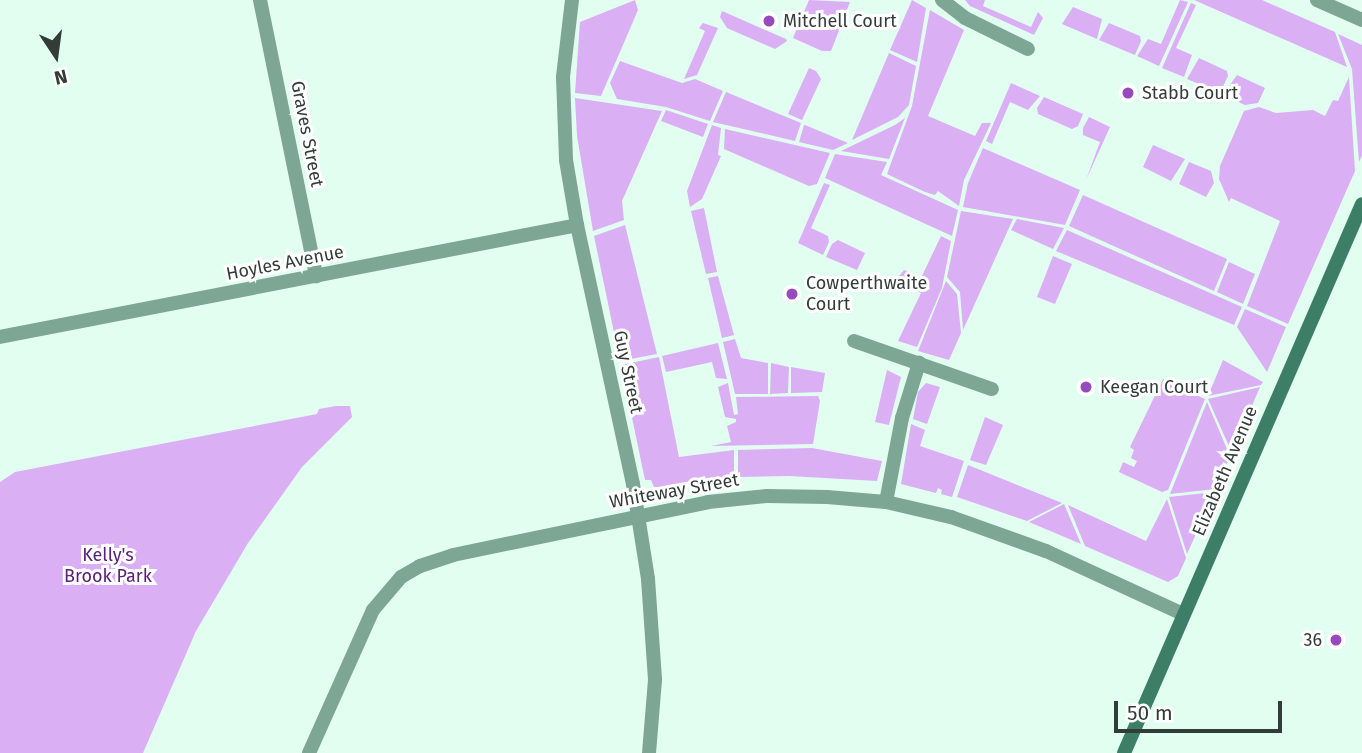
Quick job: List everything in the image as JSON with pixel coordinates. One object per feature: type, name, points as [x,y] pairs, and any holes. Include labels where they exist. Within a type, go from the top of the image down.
[{"type":"main road","name":"Elizabeth Avenue","points":[[1124,753],[1362,204]]},
{"type":"street","name":"Graves Street","points":[[260,0],[316,276]]},
{"type":"street","name":"Guy Street","points":[[572,0],[564,44],[562,121],[577,225],[638,516],[654,652],[649,753]]},
{"type":"street","points":[[942,0],[965,18],[1028,48]]},
{"type":"street","points":[[1317,0],[1362,20]]},
{"type":"street","name":"Hoyles Avenue","points":[[0,337],[577,225]]},
{"type":"street","points":[[854,341],[992,389]]},
{"type":"street","points":[[886,502],[902,418],[919,363]]},
{"type":"street","name":"Whiteway Street","points":[[309,753],[373,610],[401,577],[420,566],[453,555],[708,502],[767,496],[827,497],[886,502],[951,517],[1011,537],[1183,614]]},
{"type":"green space","points":[[635,0],[638,10],[601,96],[575,93],[580,22]]},
{"type":"green space","points":[[809,0],[850,2],[831,51],[822,51],[793,38]]},
{"type":"green space","points":[[912,0],[926,8],[917,62],[890,50]]},
{"type":"green space","points":[[965,0],[985,0],[983,6],[1031,27],[1038,12],[1043,18],[1034,35],[970,6]]},
{"type":"green space","points":[[1180,0],[1188,2],[1159,66],[1137,56],[1148,39],[1161,44]]},
{"type":"green space","points":[[1194,0],[1262,0],[1335,32],[1347,67]]},
{"type":"green space","points":[[1191,3],[1196,5],[1176,48],[1192,55],[1184,77],[1162,68]]},
{"type":"green space","points":[[1073,7],[1102,19],[1097,39],[1062,24]]},
{"type":"green space","points":[[930,10],[964,30],[928,116],[975,136],[982,123],[991,123],[964,180],[959,206],[938,191],[935,195],[925,192],[887,174],[912,106]]},
{"type":"green space","points":[[722,11],[787,41],[775,49],[727,28],[720,17]]},
{"type":"green space","points":[[703,23],[718,28],[697,75],[684,79],[705,31],[699,28]]},
{"type":"green space","points":[[1109,23],[1140,36],[1141,41],[1135,55],[1099,40]]},
{"type":"green space","points":[[1338,34],[1362,45],[1362,155],[1359,162],[1352,69]]},
{"type":"green space","points":[[889,53],[916,66],[909,105],[898,117],[852,140]]},
{"type":"green space","points":[[1199,58],[1227,71],[1228,76],[1220,93],[1187,79]]},
{"type":"green space","points":[[620,61],[682,83],[695,79],[723,91],[710,121],[666,107],[617,99],[610,83]]},
{"type":"green space","points":[[809,68],[816,71],[821,79],[802,120],[788,114]]},
{"type":"green space","points":[[1237,75],[1265,88],[1258,103],[1245,105],[1223,95]]},
{"type":"green space","points":[[1349,77],[1355,171],[1288,324],[1247,306],[1280,221],[1231,198],[1229,202],[1219,179],[1220,166],[1244,111],[1259,107],[1276,113],[1313,110],[1325,116],[1333,100],[1338,101]]},
{"type":"green space","points":[[1011,83],[1040,96],[1028,110],[1010,102],[992,144],[986,141]]},
{"type":"green space","points":[[726,92],[801,123],[795,141],[713,122]]},
{"type":"green space","points":[[1044,97],[1083,114],[1078,126],[1072,129],[1038,114],[1037,108]]},
{"type":"green space","points":[[575,98],[662,111],[622,201],[624,220],[593,231],[577,136]]},
{"type":"green space","points":[[666,110],[708,124],[703,137],[661,121]]},
{"type":"green space","points":[[1089,117],[1110,127],[1086,180],[1100,142],[1083,135],[1083,128]]},
{"type":"green space","points":[[905,118],[889,159],[841,151],[895,125]]},
{"type":"green space","points":[[712,125],[721,128],[718,155],[721,156],[702,199],[690,207],[687,191]]},
{"type":"green space","points":[[804,125],[848,143],[833,150],[799,142]]},
{"type":"green space","points":[[725,129],[830,153],[817,184],[809,186],[724,149]]},
{"type":"green space","points":[[1153,145],[1185,159],[1171,181],[1143,167]]},
{"type":"green space","points":[[983,148],[1080,190],[1065,225],[963,207],[968,183]]},
{"type":"green space","points":[[835,154],[887,162],[881,175],[958,210],[952,236],[825,178]]},
{"type":"green space","points":[[1189,162],[1211,171],[1214,183],[1206,197],[1179,184]]},
{"type":"green space","points":[[824,183],[830,185],[811,228],[828,236],[829,242],[823,255],[798,243]]},
{"type":"green space","points":[[1083,195],[1227,259],[1214,291],[1069,226]]},
{"type":"green space","points":[[704,208],[717,272],[706,274],[691,211]]},
{"type":"green space","points":[[961,211],[1013,219],[963,330],[960,292],[947,277]]},
{"type":"green space","points":[[1017,219],[1064,228],[1053,249],[1011,230]]},
{"type":"green space","points":[[625,225],[657,354],[620,361],[594,236]]},
{"type":"green space","points":[[1067,230],[1242,307],[1234,325],[1056,251]]},
{"type":"green space","points":[[941,236],[951,241],[942,288],[917,347],[898,341],[921,293],[895,281],[904,270],[921,278]]},
{"type":"green space","points":[[838,240],[865,253],[857,270],[826,257],[832,244]]},
{"type":"green space","points":[[1053,256],[1072,264],[1055,304],[1037,297]]},
{"type":"green space","points":[[1229,262],[1255,274],[1243,304],[1217,292]]},
{"type":"green space","points":[[718,276],[734,335],[722,338],[708,278]]},
{"type":"green space","points":[[946,281],[957,294],[961,333],[949,360],[918,351]]},
{"type":"green space","points":[[1245,309],[1286,327],[1267,372],[1237,327]]},
{"type":"green space","points":[[735,339],[741,358],[768,363],[768,394],[735,394],[723,342]]},
{"type":"green space","points":[[718,343],[727,379],[716,378],[712,362],[666,372],[662,356]]},
{"type":"green space","points":[[659,357],[679,457],[734,450],[734,477],[665,488],[654,487],[651,480],[645,480],[621,365]]},
{"type":"green space","points":[[1223,360],[1263,382],[1261,385],[1208,396]]},
{"type":"green space","points":[[771,363],[789,367],[788,393],[770,394]]},
{"type":"green space","points":[[791,367],[825,373],[822,392],[791,393]]},
{"type":"green space","points":[[887,370],[901,377],[889,425],[875,422]]},
{"type":"green space","points":[[1163,379],[1205,399],[1168,490],[1162,492],[1119,472],[1123,462],[1134,467],[1137,461],[1131,458],[1134,450],[1130,447]]},
{"type":"green space","points":[[728,383],[734,415],[738,414],[736,397],[818,396],[820,401],[813,444],[711,446],[731,442],[727,426],[736,422],[736,419],[725,417],[718,387]]},
{"type":"green space","points":[[926,383],[940,387],[927,424],[913,419],[918,392]]},
{"type":"green space","points":[[1260,387],[1232,453],[1208,399]]},
{"type":"green space","points":[[1207,402],[1230,456],[1227,464],[1223,462],[1216,489],[1170,494]]},
{"type":"green space","name":"Kelly's Brook Park","points":[[350,406],[352,417],[302,467],[248,543],[196,631],[143,753],[0,753],[0,482],[15,472],[317,414],[319,409]]},
{"type":"green space","points":[[985,417],[1003,425],[986,465],[970,460]]},
{"type":"green space","points":[[911,424],[925,430],[920,446],[964,461],[952,497],[941,494],[942,490],[938,488],[936,493],[901,484]]},
{"type":"green space","points":[[812,448],[882,461],[877,481],[789,476],[738,477],[738,450]]},
{"type":"green space","points":[[968,465],[1062,503],[1027,521],[957,497]]},
{"type":"green space","points":[[1215,492],[1187,554],[1169,497]]},
{"type":"green space","points":[[1167,499],[1186,558],[1178,576],[1168,582],[1085,546],[1068,505],[1146,541]]},
{"type":"green space","points":[[1064,504],[1081,544],[1029,522]]},
{"type":"place","name":"Mitchell Court","points":[[769,21]]},
{"type":"place","name":"Stabb Court","points":[[1128,93]]},
{"type":"place","name":"Cowperthwaite Court","points":[[792,294]]},
{"type":"place","name":"Keegan Court","points":[[1086,387]]},
{"type":"place","name":"36","points":[[1336,640]]}]
